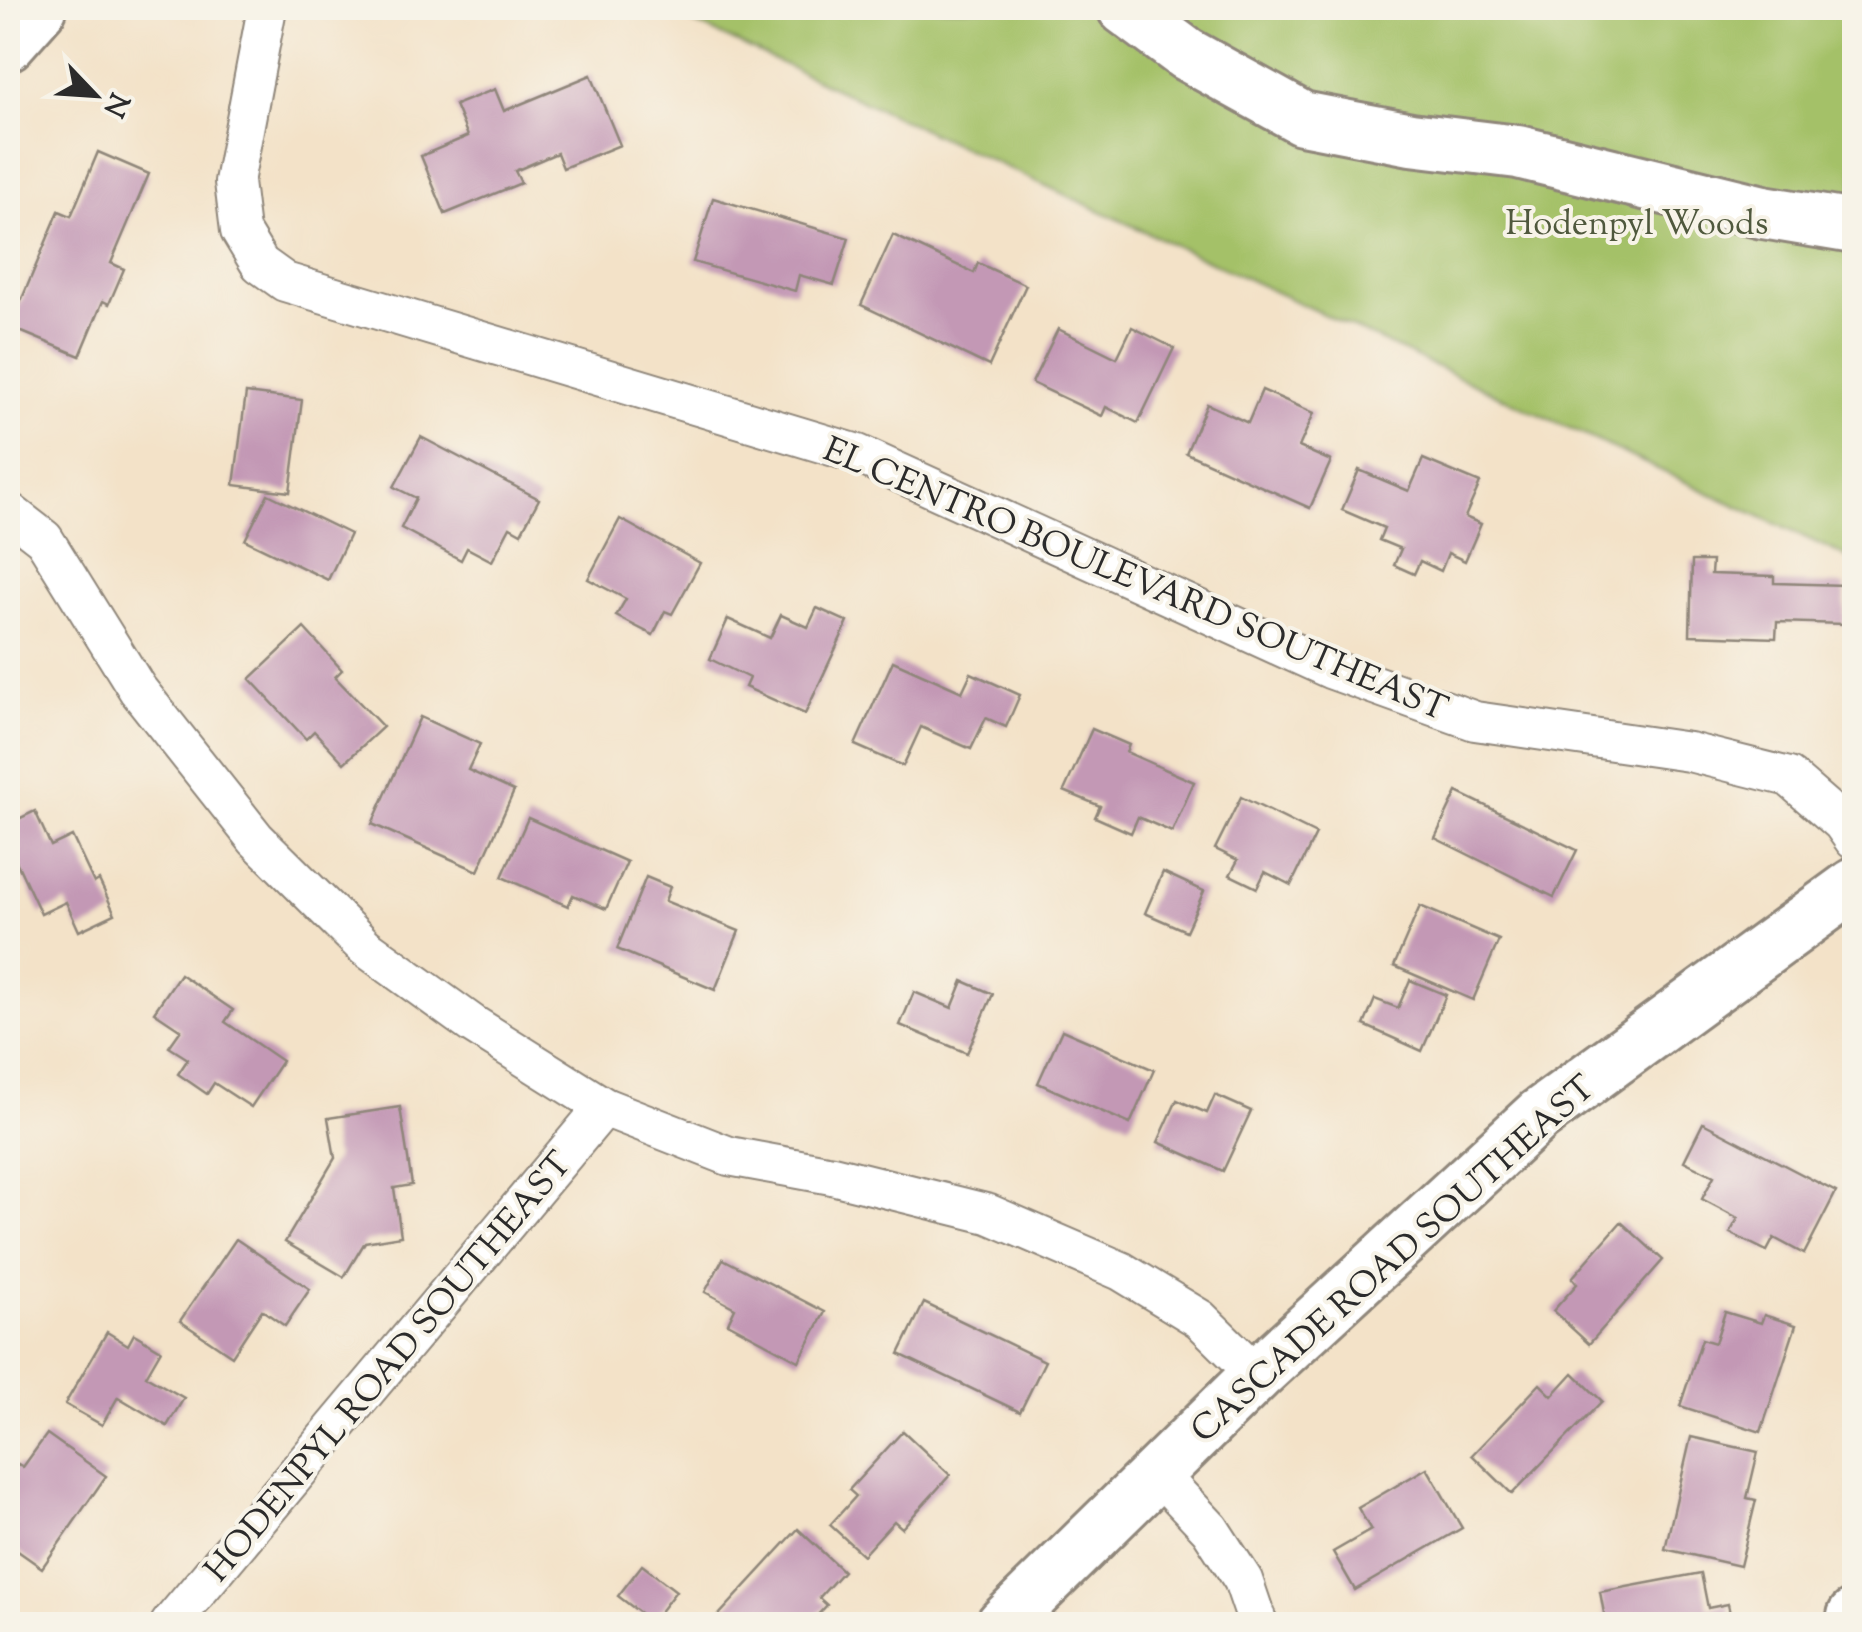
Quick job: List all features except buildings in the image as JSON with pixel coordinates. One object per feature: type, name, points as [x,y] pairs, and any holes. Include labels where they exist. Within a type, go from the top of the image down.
[{"type":"main road","points":[[8,44],[40,8]]},
{"type":"main road","points":[[1124,8],[1186,54],[1302,118],[1411,139],[1518,152],[1762,212],[1854,226]]},
{"type":"main road","name":"CASCADE ROAD SOUTHEAST","points":[[1003,1624],[1257,1374],[1539,1115],[1854,884]]},
{"type":"main road","points":[[1853,1624],[1854,1616]]},
{"type":"street","name":"EL CENTRO BOULEVARD SOUTHEAST","points":[[266,8],[234,182],[240,231],[260,264],[285,282],[858,454],[1330,668],[1475,721],[1689,752],[1789,777],[1842,823],[1854,840]]},
{"type":"street","points":[[8,510],[44,539],[138,690],[256,839],[365,946],[472,1024],[604,1107],[729,1156],[832,1175],[988,1214],[1121,1271],[1200,1319],[1257,1374]]},
{"type":"street","name":"HODENPYL ROAD SOUTHEAST","points":[[170,1624],[604,1107]]},
{"type":"street","points":[[1157,1473],[1210,1529],[1243,1580],[1258,1624]]},
{"type":"green space","name":"Hodenpyl Woods","points":[[662,8],[1854,8],[1854,560]]}]
